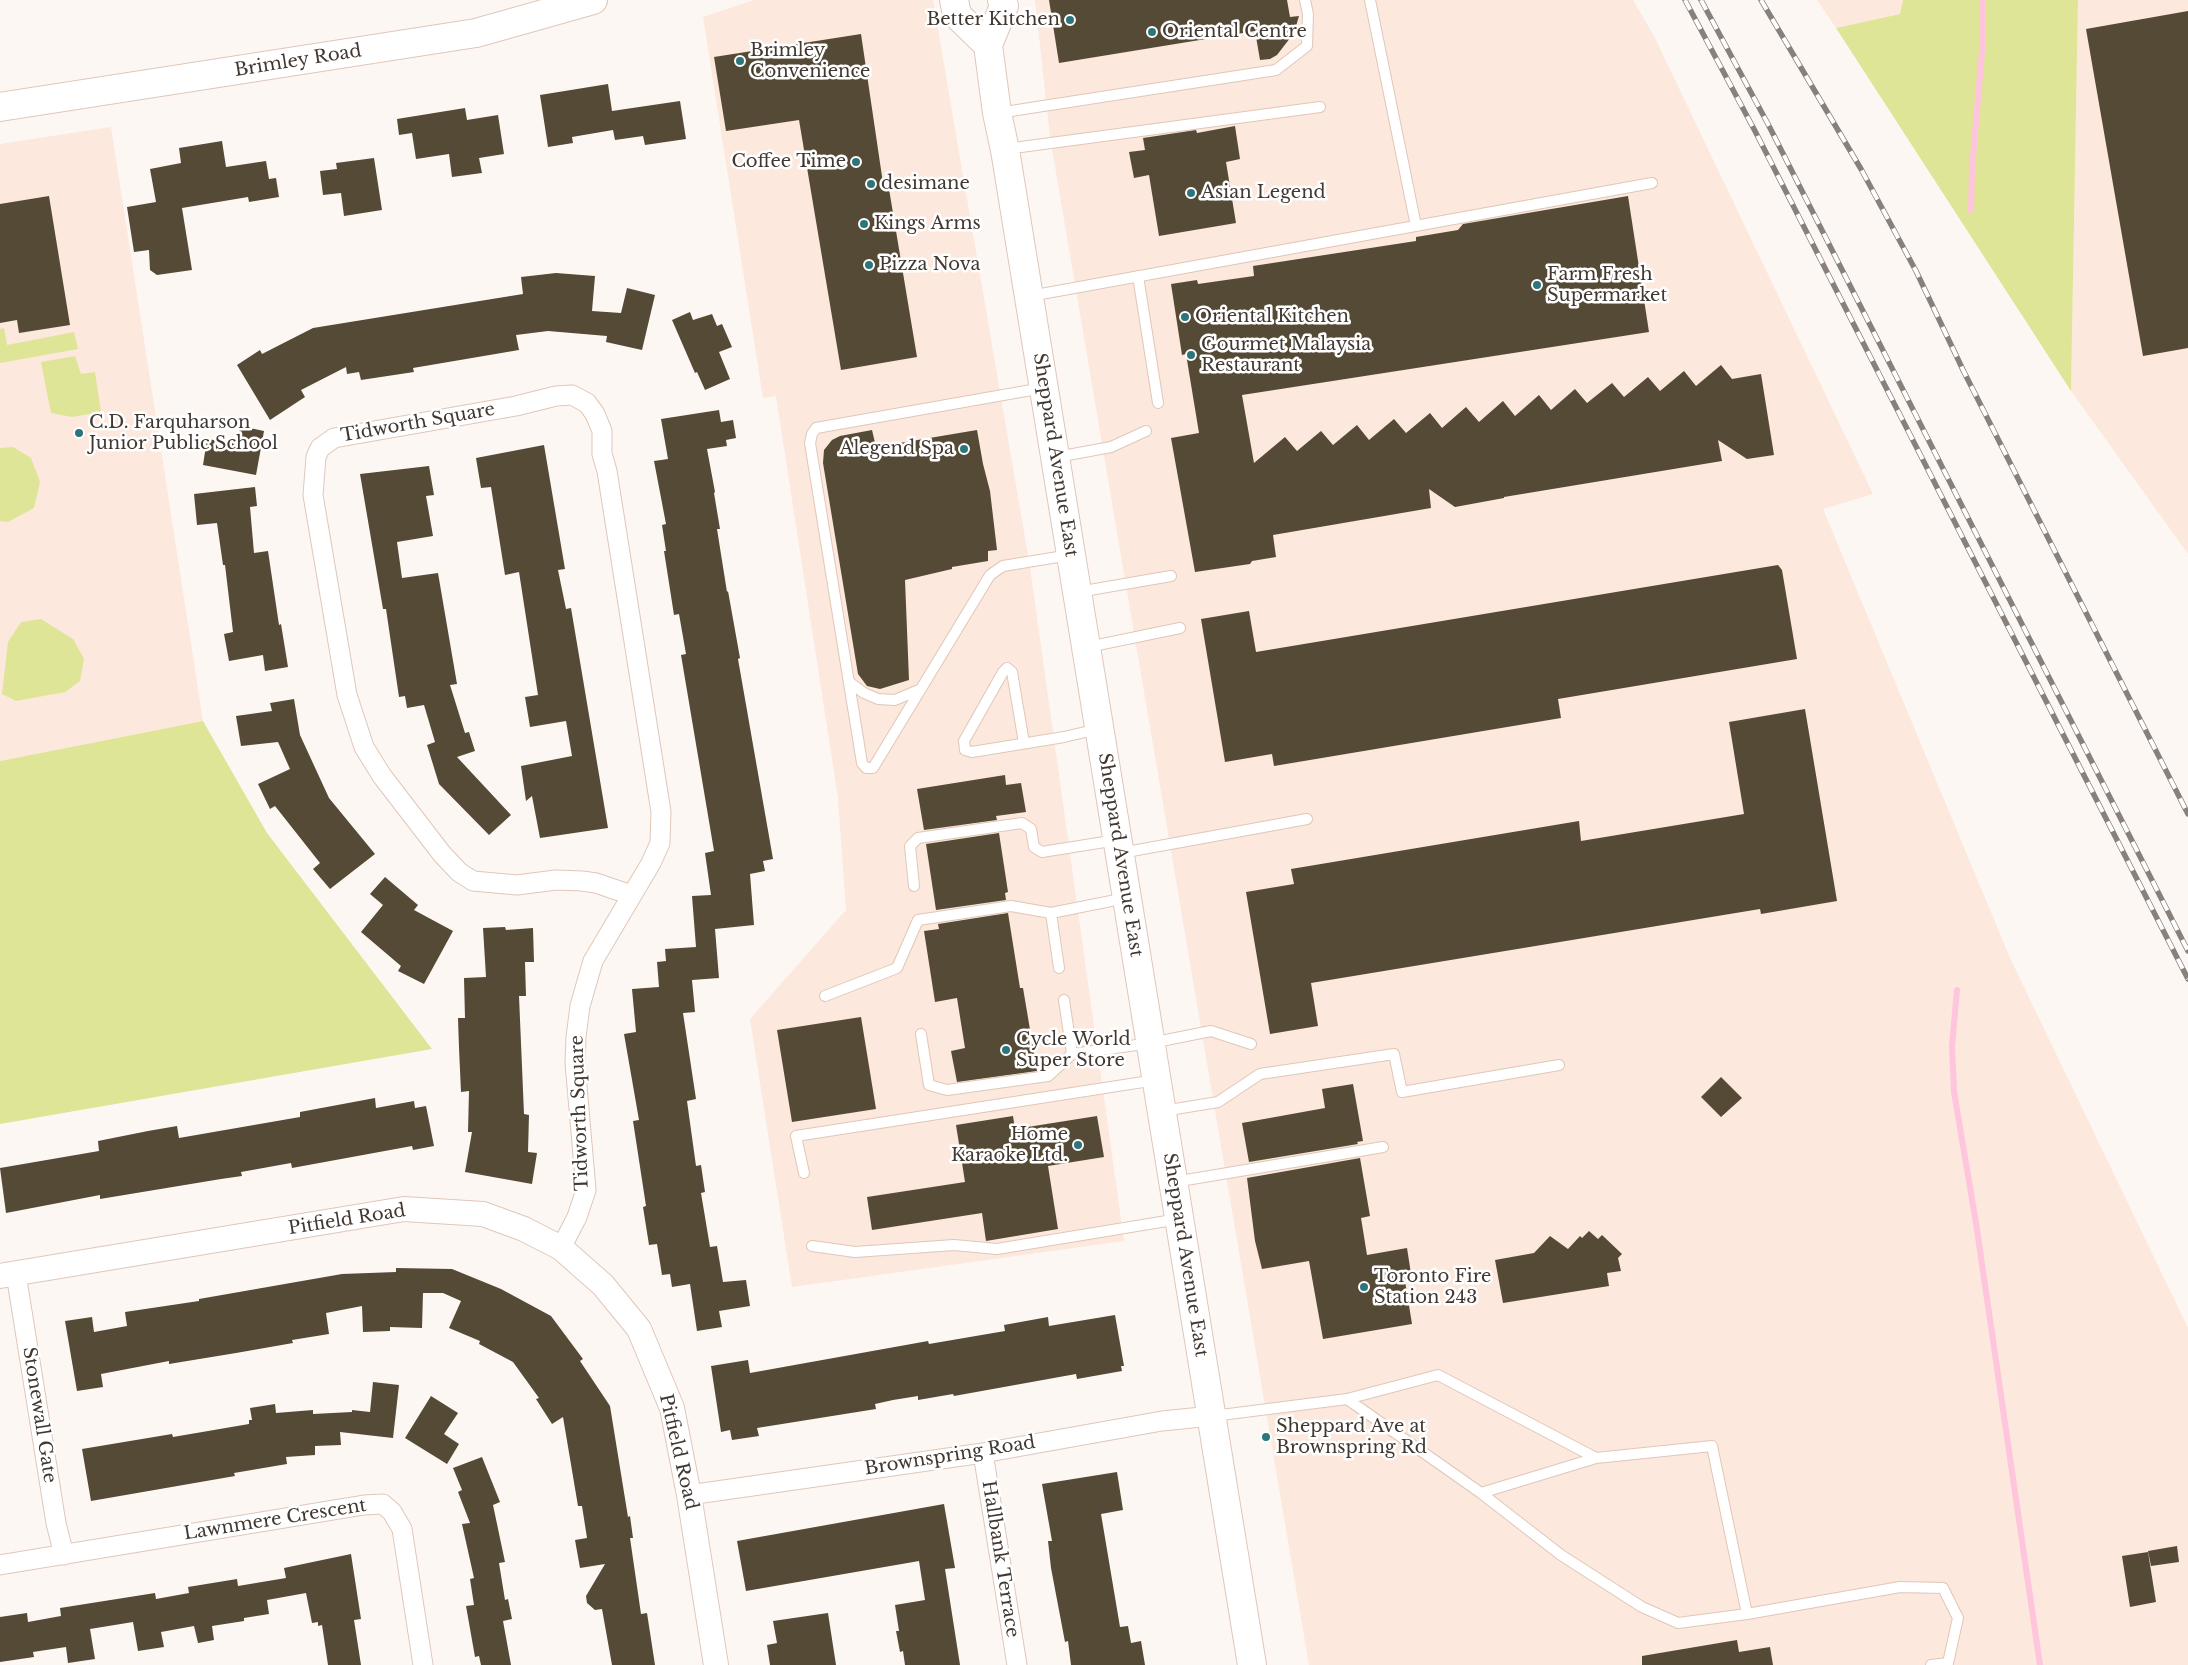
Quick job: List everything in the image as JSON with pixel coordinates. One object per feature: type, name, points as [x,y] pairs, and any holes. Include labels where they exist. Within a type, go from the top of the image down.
[{"type":"main road","name":"Brimley Road","points":[[0,107],[476,33],[593,0]]},
{"type":"main road","points":[[954,0],[957,15],[988,45]]},
{"type":"main road","name":"Sheppard Avenue East","points":[[1002,0],[1004,6],[988,45],[997,113],[1005,150],[1029,296],[1252,1665]]},
{"type":"street","name":"Tidworth Square","points":[[561,1248],[577,1217],[586,1190],[575,1063],[580,1006],[593,961],[651,863],[660,843],[661,812],[609,480],[602,454],[602,431],[595,414],[587,403],[572,395],[556,396],[516,406],[334,438],[320,448],[316,457],[313,496],[347,695],[364,747],[382,776],[442,854],[458,872],[473,881],[518,885],[556,880],[582,881],[596,883],[631,895]]},
{"type":"street","name":"Pitfield Road","points":[[8,1275],[404,1209],[483,1214],[524,1229],[561,1248],[603,1285],[639,1329],[672,1408],[689,1495],[716,1665]]},
{"type":"street","name":"Stonewall Gate","points":[[8,1275],[64,1555]]},
{"type":"street","name":"Brownspring Road","points":[[689,1495],[983,1453],[1162,1421],[1212,1416]]},
{"type":"street","name":"Hallbank Terrace","points":[[983,1453],[1017,1665]]},
{"type":"street","name":"Lawnmere Crescent","points":[[0,1565],[364,1505],[383,1504],[392,1512],[402,1529],[423,1665]]},
{"type":"lane","points":[[997,113],[1276,70],[1307,46],[1308,14],[1305,0]]},
{"type":"lane","points":[[1370,0],[1416,226]]},
{"type":"lane","points":[[1005,150],[1320,106]]},
{"type":"lane","points":[[1029,296],[1652,182]]},
{"type":"lane","points":[[1138,276],[1158,402]]},
{"type":"lane","points":[[1044,388],[816,428],[812,434],[810,443],[862,763],[866,768],[873,768],[990,575],[1003,566],[1071,555]]},
{"type":"lane","points":[[1055,458],[1111,447],[1146,431]]},
{"type":"lane","points":[[1077,593],[1171,576]]},
{"type":"lane","points":[[1086,648],[1180,628]]},
{"type":"lane","points":[[1024,743],[1012,672],[1007,668],[964,741],[965,750],[972,752],[1024,743],[1099,729]]},
{"type":"lane","points":[[849,682],[864,693],[878,699],[895,700],[921,689]]},
{"type":"lane","points":[[914,886],[910,846],[918,838],[1022,823],[1031,829],[1034,847],[1042,852],[1119,847],[1307,819]]},
{"type":"lane","points":[[825,996],[897,968],[918,920],[1011,906],[1051,913],[1127,898]]},
{"type":"lane","points":[[1051,913],[1059,968]]},
{"type":"lane","points":[[1064,1000],[1072,1054]]},
{"type":"lane","points":[[921,1034],[929,1085],[947,1090],[1048,1076],[1072,1054],[1211,1032],[1251,1044]]},
{"type":"lane","points":[[1162,1112],[1218,1102],[1260,1074],[1394,1054],[1402,1092],[1559,1065]]},
{"type":"lane","points":[[804,1173],[796,1136],[1157,1080]]},
{"type":"lane","points":[[1174,1182],[1383,1147]]},
{"type":"lane","points":[[812,1246],[855,1252],[954,1245],[997,1249],[1180,1219]]},
{"type":"lane","points":[[1212,1416],[1347,1399],[1438,1375],[1596,1458]]},
{"type":"lane","points":[[1347,1399],[1482,1493],[1561,1555],[1642,1607],[1678,1623],[1747,1614],[1900,1587],[1943,1588],[1958,1618],[1948,1664],[1931,1665]]},
{"type":"lane","points":[[1482,1493],[1596,1458],[1712,1446],[1747,1614]]},
{"type":"shaded area","points":[[754,0],[933,0],[1030,567],[1124,1241],[792,1287],[750,1019],[846,910],[838,798],[776,396],[763,398],[703,17]]},
{"type":"shaded area","points":[[1035,0],[1633,0],[1654,36],[1873,494],[1823,509],[2010,958],[2188,1328],[2188,1665],[1309,1665],[1050,137]]},
{"type":"shaded area","points":[[1817,0],[1903,0],[1900,14],[1836,28]]},
{"type":"shaded area","points":[[2078,0],[2188,0],[2188,554],[2071,391]]},
{"type":"shaded area","name":"C.D. Farquharson Junior Public School","points":[[111,127],[203,721],[0,761],[0,144]]},
{"type":"green space","points":[[1903,0],[2078,0],[2071,391],[1836,28],[1900,14]]},
{"type":"green space","points":[[4,328],[7,345],[74,332],[78,349],[0,363],[0,329]]},
{"type":"green space","points":[[75,356],[81,374],[95,372],[101,412],[72,417],[51,413],[41,362]]},
{"type":"green space","points":[[13,447],[31,458],[40,482],[34,508],[8,522],[0,521],[0,448]]},
{"type":"green space","points":[[41,619],[73,639],[84,659],[80,681],[65,692],[16,701],[2,694],[8,642],[21,622]]},
{"type":"green space","points":[[203,721],[267,833],[432,1049],[0,1124],[0,761]]},
{"type":"building","name":"Oriental Centre","points":[[1049,0],[1287,0],[1290,17],[1299,16],[1294,33],[1277,55],[1270,59],[1260,60],[1255,31],[1059,63]]},
{"type":"building","points":[[2188,11],[2188,348],[2143,356],[2086,29]]},
{"type":"building","points":[[861,34],[884,190],[889,189],[917,357],[841,370],[799,120],[726,131],[714,57]]},
{"type":"building","points":[[608,84],[612,111],[680,101],[686,139],[645,145],[643,136],[615,140],[613,130],[572,137],[573,143],[548,147],[540,95]]},
{"type":"building","points":[[465,108],[467,120],[498,115],[504,154],[479,158],[482,173],[452,177],[449,154],[416,159],[412,133],[399,135],[397,119]]},
{"type":"building","points":[[1235,126],[1240,159],[1226,162],[1236,223],[1159,236],[1149,175],[1134,178],[1129,152],[1145,150],[1143,138],[1196,130],[1197,133]]},
{"type":"building","points":[[222,141],[226,167],[266,161],[269,179],[276,178],[279,197],[249,202],[248,197],[182,208],[192,270],[157,275],[150,270],[149,250],[134,252],[127,207],[156,202],[150,169],[181,163],[179,148]]},
{"type":"building","points":[[374,158],[382,210],[344,216],[341,193],[323,195],[320,171],[337,169],[336,163]]},
{"type":"building","points":[[49,196],[70,325],[19,333],[17,320],[0,323],[0,204]]},
{"type":"building","points":[[1628,196],[1649,332],[1242,395],[1254,463],[1285,437],[1297,451],[1321,431],[1333,445],[1357,425],[1369,440],[1394,419],[1406,433],[1430,413],[1442,428],[1466,407],[1479,422],[1503,401],[1515,416],[1539,395],[1551,410],[1575,389],[1587,403],[1612,383],[1624,397],[1648,377],[1660,391],[1684,371],[1696,386],[1721,365],[1732,379],[1761,374],[1774,455],[1747,459],[1718,440],[1722,461],[1504,497],[1455,507],[1429,489],[1431,508],[1273,535],[1276,557],[1252,561],[1250,564],[1195,572],[1171,438],[1199,433],[1186,354],[1182,355],[1171,284],[1197,280],[1198,284],[1254,276],[1253,266],[1416,241],[1416,237],[1458,230],[1463,224]]},
{"type":"building","points":[[556,273],[595,276],[592,311],[621,313],[627,288],[655,295],[642,350],[606,342],[607,336],[548,331],[516,335],[519,350],[413,368],[414,372],[361,380],[359,372],[347,374],[346,367],[301,390],[305,397],[270,420],[237,365],[260,350],[262,354],[313,328],[523,294],[521,277]]},
{"type":"building","points":[[690,312],[693,320],[712,314],[717,326],[722,324],[732,347],[719,352],[730,379],[705,390],[697,372],[695,373],[672,320]]},
{"type":"building","points":[[719,410],[721,422],[733,420],[736,438],[726,440],[727,446],[707,449],[715,492],[720,529],[717,529],[727,592],[740,658],[738,659],[773,859],[763,861],[765,871],[750,874],[754,925],[715,929],[719,978],[692,980],[695,1012],[683,1013],[696,1099],[687,1101],[696,1166],[701,1165],[705,1192],[701,1193],[710,1247],[717,1246],[723,1282],[746,1280],[750,1306],[719,1311],[722,1327],[697,1331],[690,1284],[672,1287],[670,1274],[662,1275],[657,1244],[649,1245],[643,1207],[646,1206],[633,1121],[639,1120],[624,1034],[636,1032],[632,989],[659,987],[657,962],[666,961],[665,949],[696,947],[692,896],[711,895],[705,853],[714,851],[681,655],[686,654],[679,614],[674,615],[664,551],[666,551],[662,525],[666,524],[654,461],[668,459],[661,419]]},
{"type":"building","points":[[240,426],[264,431],[256,475],[203,465],[207,439],[238,444]]},
{"type":"building","points":[[872,430],[876,447],[977,430],[990,491],[997,550],[988,551],[988,561],[952,567],[952,569],[905,580],[909,680],[880,689],[867,686],[858,674],[823,463],[824,450],[832,440],[840,436]]},
{"type":"building","points":[[544,445],[565,569],[558,570],[566,609],[571,608],[608,828],[540,838],[532,796],[526,801],[521,766],[572,756],[566,721],[530,727],[525,697],[538,695],[519,572],[505,575],[491,487],[481,488],[476,458]]},
{"type":"building","points":[[429,466],[434,495],[426,496],[433,536],[397,542],[402,578],[438,573],[457,684],[450,685],[465,733],[469,732],[475,751],[457,757],[511,815],[489,835],[439,784],[427,745],[435,742],[424,705],[407,708],[405,696],[399,697],[386,609],[383,609],[360,474]]},
{"type":"building","points":[[255,487],[257,506],[250,507],[254,553],[268,551],[279,625],[281,624],[288,667],[265,671],[263,655],[229,661],[224,634],[233,632],[225,565],[223,565],[217,523],[197,525],[194,494]]},
{"type":"building","points":[[1778,565],[1782,570],[1797,659],[1558,699],[1561,718],[1274,766],[1272,754],[1225,762],[1201,619],[1249,611],[1256,652]]},
{"type":"building","points":[[294,699],[300,735],[329,798],[375,854],[330,889],[313,869],[320,863],[275,806],[270,809],[258,784],[290,769],[278,742],[241,746],[236,716],[272,711],[270,703]]},
{"type":"building","points":[[1805,709],[1837,901],[1761,914],[1760,909],[1311,983],[1318,1026],[1270,1034],[1246,892],[1294,884],[1291,869],[1579,821],[1581,841],[1744,814],[1729,722]]},
{"type":"building","points":[[1005,775],[1006,785],[1021,783],[1026,812],[996,816],[997,820],[924,830],[917,789]]},
{"type":"building","points":[[999,833],[1008,892],[1005,893],[1006,900],[936,910],[926,844]]},
{"type":"building","points":[[385,877],[418,905],[414,910],[453,931],[424,984],[398,971],[401,966],[361,932],[383,905],[370,894]]},
{"type":"building","points":[[1008,913],[1020,988],[1023,988],[1037,1071],[957,1082],[951,1051],[965,1048],[957,998],[935,1002],[924,931],[939,929],[938,924]]},
{"type":"building","points":[[505,927],[506,930],[533,928],[534,962],[525,962],[526,996],[519,996],[524,1114],[529,1115],[528,1152],[537,1153],[532,1184],[465,1172],[472,1132],[468,1132],[469,1091],[461,1092],[458,1018],[465,1018],[464,978],[486,977],[483,928]]},
{"type":"building","points":[[861,1017],[876,1109],[792,1122],[777,1030]]},
{"type":"building","points":[[1721,1077],[1742,1098],[1721,1117],[1701,1097]]},
{"type":"building","points":[[1353,1084],[1363,1141],[1357,1142],[1358,1144],[1249,1162],[1242,1123],[1325,1108],[1322,1089]]},
{"type":"building","points":[[375,1098],[376,1108],[414,1101],[415,1108],[426,1106],[434,1146],[413,1150],[412,1146],[292,1168],[291,1163],[241,1172],[242,1176],[100,1199],[100,1195],[6,1213],[0,1168],[99,1151],[98,1141],[148,1131],[177,1126],[179,1138],[300,1117],[300,1112]]},
{"type":"building","points":[[1013,1116],[1015,1129],[1097,1116],[1104,1157],[1048,1166],[1058,1229],[986,1241],[982,1213],[872,1230],[867,1197],[965,1182],[956,1125]]},
{"type":"building","points":[[1360,1158],[1370,1216],[1361,1218],[1367,1255],[1407,1248],[1412,1280],[1405,1281],[1412,1324],[1323,1339],[1309,1261],[1262,1269],[1255,1241],[1247,1178]]},
{"type":"building","points":[[1589,1231],[1598,1239],[1602,1235],[1622,1254],[1618,1258],[1621,1271],[1607,1273],[1609,1286],[1503,1303],[1495,1260],[1534,1253],[1550,1236],[1568,1249],[1580,1236],[1582,1238]]},
{"type":"building","points":[[396,1268],[452,1269],[501,1289],[551,1316],[583,1359],[580,1361],[610,1406],[628,1517],[630,1516],[633,1538],[630,1538],[641,1614],[647,1613],[655,1665],[612,1665],[602,1609],[595,1610],[587,1603],[586,1596],[605,1564],[580,1568],[575,1540],[587,1538],[582,1506],[578,1506],[563,1417],[552,1424],[536,1399],[539,1398],[513,1362],[479,1344],[480,1341],[449,1328],[461,1301],[443,1293],[423,1293],[422,1328],[390,1327],[390,1331],[363,1332],[362,1306],[326,1313],[329,1334],[292,1340],[293,1343],[169,1364],[169,1361],[101,1374],[103,1387],[77,1391],[65,1321],[92,1317],[94,1332],[127,1326],[125,1312],[199,1301],[199,1299],[342,1274],[396,1272]]},
{"type":"building","points":[[1115,1315],[1124,1366],[1121,1366],[1122,1371],[1077,1379],[1076,1374],[954,1396],[953,1394],[918,1400],[918,1396],[893,1400],[875,1404],[876,1409],[757,1428],[759,1436],[732,1440],[730,1430],[721,1432],[711,1366],[748,1360],[750,1373],[928,1341],[929,1344],[1005,1331],[1004,1325],[1048,1317],[1049,1326]]},
{"type":"building","points":[[373,1382],[399,1385],[393,1438],[340,1432],[341,1445],[315,1446],[315,1455],[286,1457],[287,1464],[234,1473],[235,1476],[91,1501],[82,1449],[172,1434],[173,1437],[249,1424],[249,1420],[252,1420],[250,1408],[275,1404],[276,1413],[313,1410],[313,1414],[352,1412],[352,1410],[370,1412]]},
{"type":"building","points":[[431,1396],[458,1413],[444,1434],[459,1444],[447,1464],[405,1438]]},
{"type":"building","points":[[482,1457],[500,1502],[493,1505],[505,1562],[499,1563],[505,1600],[508,1599],[512,1619],[503,1621],[511,1665],[481,1665],[479,1656],[475,1657],[466,1606],[474,1605],[470,1579],[474,1578],[462,1524],[470,1523],[458,1492],[462,1490],[453,1468]]},
{"type":"building","points":[[1117,1472],[1123,1510],[1101,1514],[1120,1627],[1128,1626],[1131,1643],[1141,1641],[1145,1665],[1071,1665],[1068,1641],[1065,1642],[1051,1568],[1048,1541],[1052,1541],[1042,1484]]},
{"type":"building","points":[[944,1504],[955,1568],[945,1569],[960,1665],[905,1665],[903,1651],[900,1652],[896,1631],[899,1631],[895,1605],[925,1600],[919,1561],[746,1591],[737,1541]]},
{"type":"building","points":[[2177,1546],[2179,1562],[2151,1566],[2148,1551]]},
{"type":"building","points":[[2148,1552],[2156,1602],[2130,1607],[2122,1556]]},
{"type":"building","points":[[351,1554],[361,1619],[354,1620],[361,1665],[328,1665],[322,1625],[318,1626],[318,1622],[312,1623],[306,1593],[267,1600],[269,1614],[244,1618],[244,1621],[212,1626],[214,1640],[198,1643],[194,1626],[161,1632],[164,1647],[138,1651],[133,1622],[90,1629],[95,1659],[68,1663],[66,1647],[33,1652],[34,1657],[0,1662],[0,1617],[27,1613],[28,1622],[61,1616],[60,1608],[155,1593],[156,1599],[189,1593],[188,1587],[237,1579],[238,1586],[286,1578],[284,1568]]},
{"type":"building","points":[[828,1613],[836,1665],[770,1665],[767,1645],[777,1643],[773,1621]]},
{"type":"building","points":[[1737,1640],[1739,1652],[1770,1647],[1773,1665],[1642,1665],[1642,1656]]},
{"type":"waterway","points":[[1971,210],[1972,169],[1983,40],[1982,0]]},
{"type":"waterway","points":[[1957,990],[1952,1046],[1954,1092],[1976,1223],[2040,1665]]},
{"type":"railway","points":[[1685,0],[1755,131],[2188,979]]},
{"type":"railway","points":[[1701,0],[1768,124],[2188,951]]},
{"type":"railway","points":[[1761,0],[1861,169],[1916,271],[1964,372],[2188,814]]},
{"type":"place","name":"Better Kitchen","points":[[1070,20]]},
{"type":"place","name":"Oriental Centre","points":[[1152,32]]},
{"type":"place","name":"Brimley Convenience","points":[[740,61]]},
{"type":"place","name":"Coffee Time","points":[[856,162]]},
{"type":"place","name":"desimane","points":[[871,184]]},
{"type":"place","name":"Asian Legend","points":[[1191,193]]},
{"type":"place","name":"Kings Arms","points":[[864,224]]},
{"type":"place","name":"Pizza Nova","points":[[869,265]]},
{"type":"place","name":"Farm Fresh Supermarket","points":[[1537,285]]},
{"type":"place","name":"Oriental Kitchen","points":[[1185,317]]},
{"type":"place","name":"Gourmet Malaysia Restaurant","points":[[1191,355]]},
{"type":"place","name":"C.D. Farquharson Junior Public School","points":[[79,433]]},
{"type":"place","name":"Alegend Spa","points":[[964,449]]},
{"type":"place","name":"Cycle World Super Store","points":[[1006,1050]]},
{"type":"place","name":"Home Karaoke Ltd.","points":[[1078,1145]]},
{"type":"place","name":"Toronto Fire Station 243","points":[[1364,1287]]},
{"type":"place","name":"Sheppard Ave at Brownspring Rd","points":[[1266,1437]]}]
